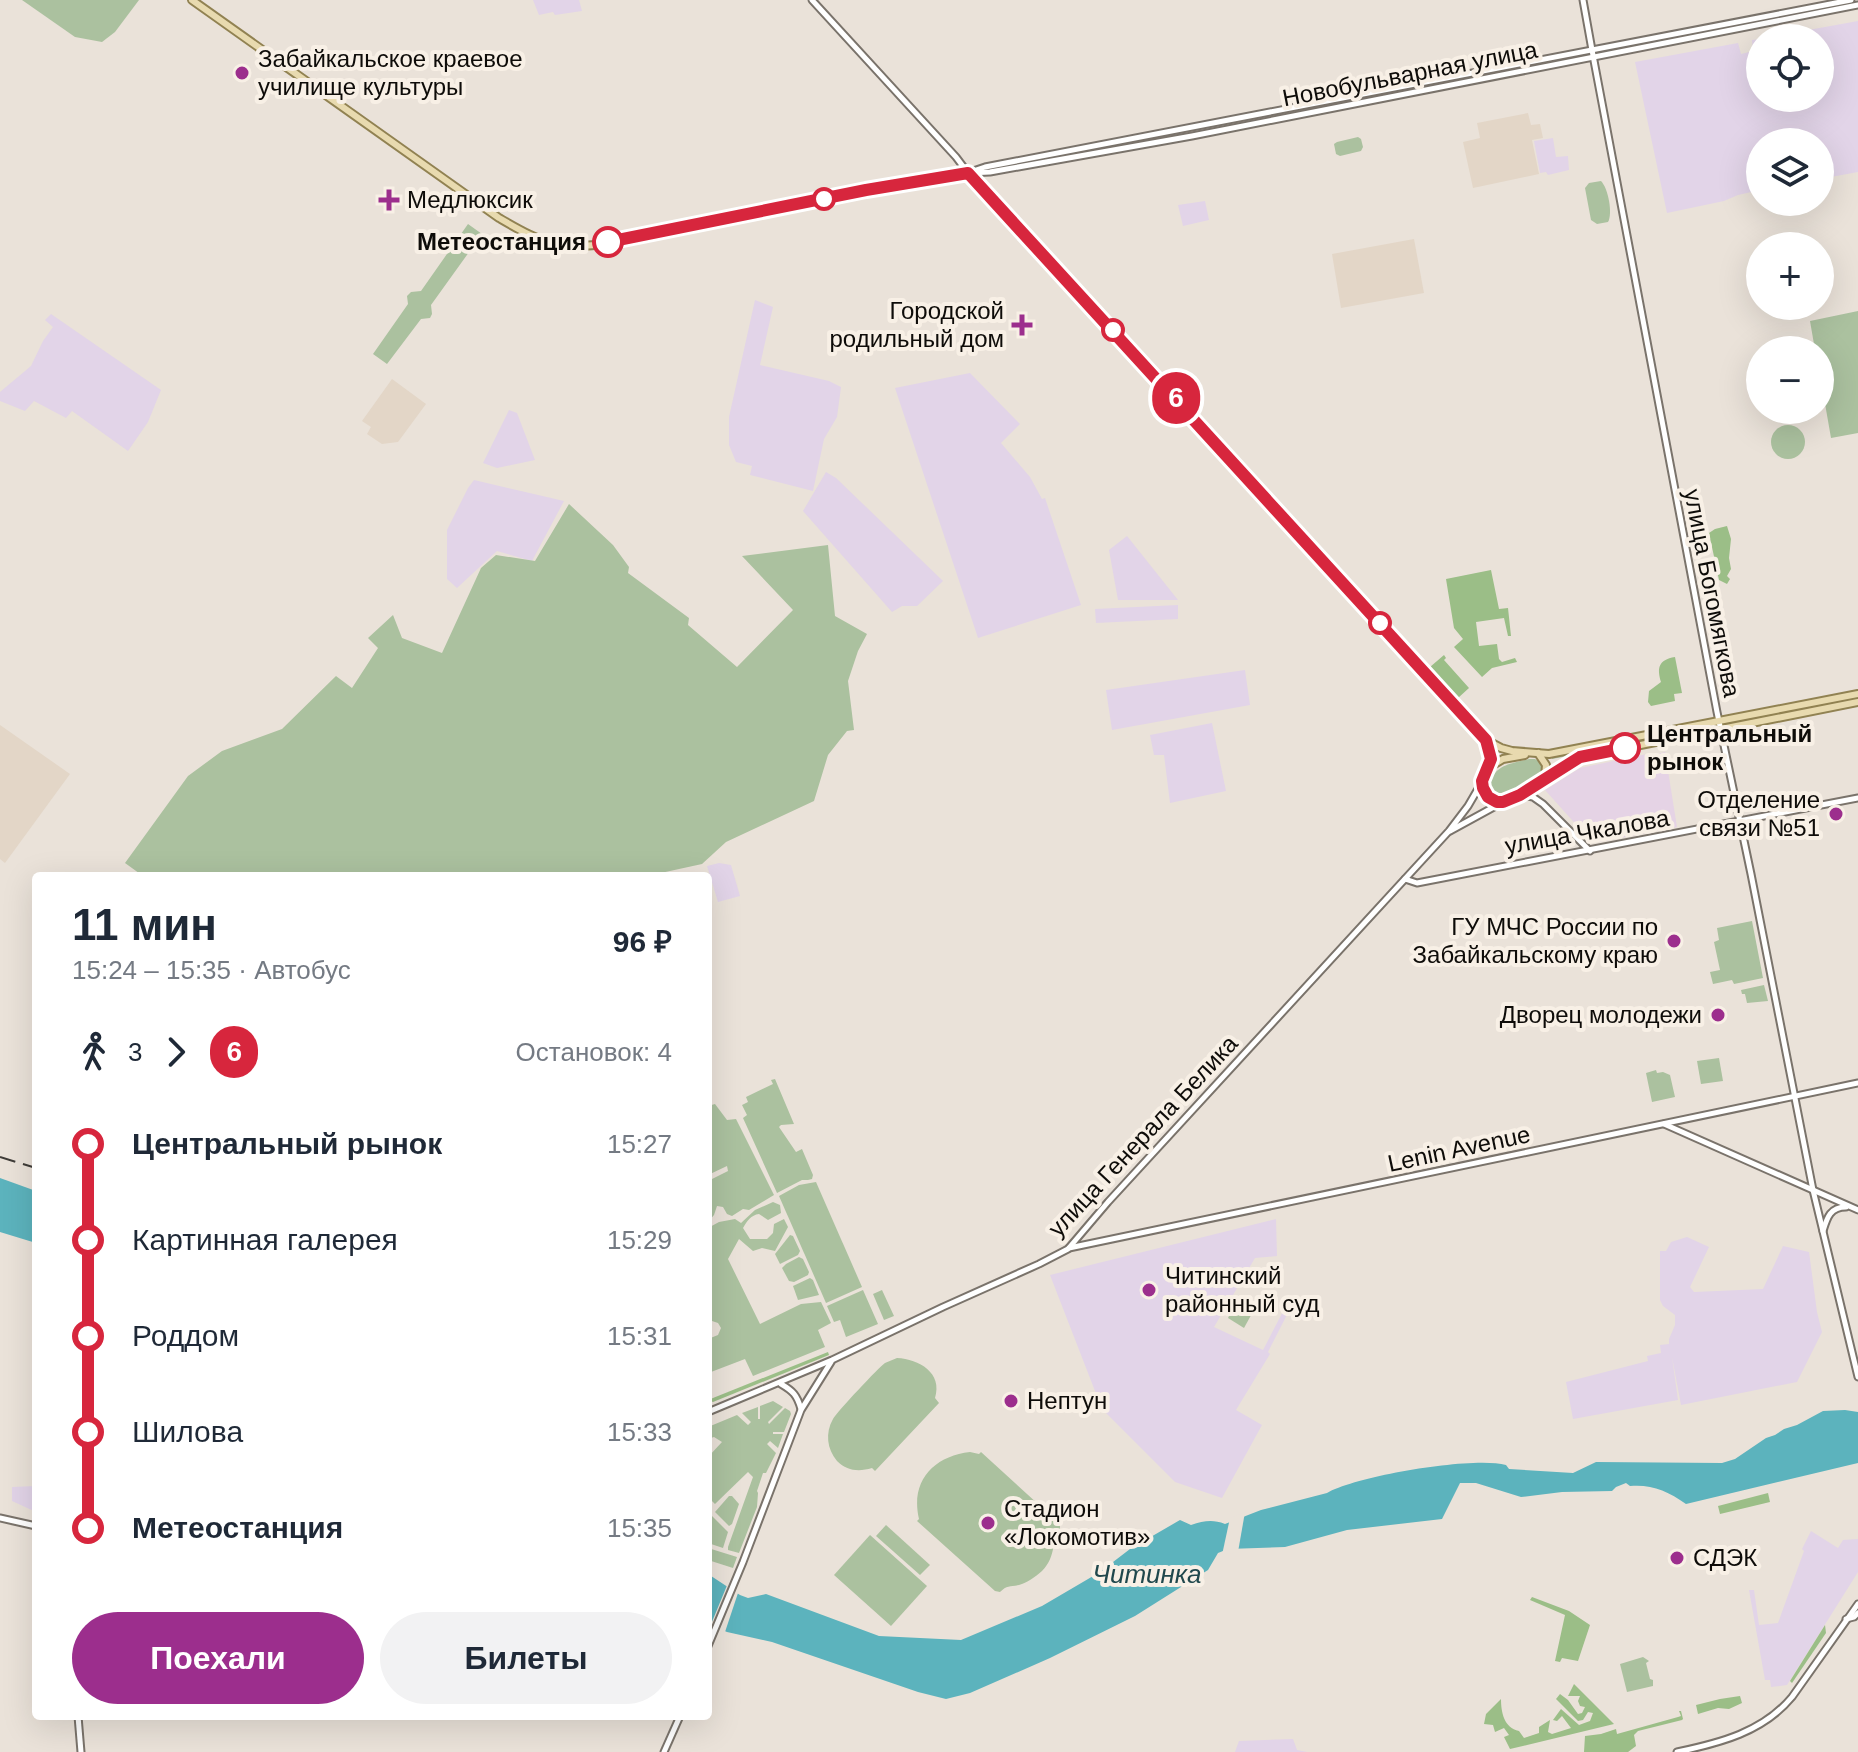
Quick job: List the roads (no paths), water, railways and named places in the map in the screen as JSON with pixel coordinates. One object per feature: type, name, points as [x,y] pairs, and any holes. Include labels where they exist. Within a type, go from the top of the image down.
[{"type":"main road","name":"Новобульварная улица","points":[[192,0],[499,218],[539,240],[580,246],[968,173],[985,167],[1858,5]]},
{"type":"main road","points":[[812,0],[1486,740],[1501,748],[1549,754],[1858,702]]},
{"type":"main road","name":"улица Богомягкова","points":[[1583,0],[1719,725],[1813,1190],[1858,1377]]},
{"type":"main road","name":"Новобульварная улица","points":[[1593,53],[1851,0]]},
{"type":"main road","points":[[1449,831],[1520,795],[1580,757],[1858,694]]},
{"type":"main road","points":[[1449,831],[1468,806],[1488,768],[1491,759],[1486,740]]},
{"type":"main road","points":[[1488,768],[1503,759],[1538,753]]},
{"type":"main road","points":[[1538,753],[1546,765],[1545,777]]},
{"type":"main road","points":[[1482,781],[1488,797],[1503,802]]},
{"type":"main road","points":[[1538,783],[1537,792],[1543,804]]},
{"type":"main road","points":[[1520,795],[1533,797],[1543,804],[1590,851]]},
{"type":"main road","name":"улица Чкалова","points":[[1405,879],[1417,883],[1858,798]]},
{"type":"main road","name":"улица Генерала Белика","points":[[712,1410],[832,1360],[1068,1249],[1449,831]]},
{"type":"main road","name":"Lenin Avenue","points":[[1068,1249],[1858,1083]]},
{"type":"main road","points":[[1663,1124],[1858,1210]]},
{"type":"main road","points":[[1822,1232],[1832,1210],[1849,1206]]},
{"type":"main road","points":[[712,1637],[801,1410],[832,1360]]},
{"type":"main road","points":[[780,1383],[797,1396],[801,1410]]},
{"type":"main road","points":[[0,1518],[32,1525]]},
{"type":"main road","points":[[1677,1752],[1725,1740],[1767,1721],[1782,1709],[1858,1604]]},
{"type":"main road","points":[[1845,1619],[1858,1613]]},
{"type":"main road","points":[[78,1720],[81,1752]]},
{"type":"main road","points":[[664,1752],[678,1720]]},
{"type":"water","points":[[0,1178],[32,1190],[32,1242],[0,1232]]},
{"type":"water","name":"Читинка","points":[[1823,1411],[1858,1412],[1858,1463],[1686,1504],[1659,1489],[1626,1483],[1612,1491],[1521,1497],[1476,1483],[1460,1483],[1442,1519],[1347,1530],[1285,1547],[1228,1549],[1218,1553],[1208,1570],[1135,1616],[1050,1658],[970,1693],[946,1699],[712,1626],[712,1577],[748,1598],[766,1594],[879,1636],[961,1640],[1042,1606],[1180,1520],[1191,1525],[1208,1521],[1225,1524],[1261,1510],[1363,1480],[1443,1465],[1490,1463],[1506,1465],[1509,1469],[1573,1473],[1596,1462],[1722,1463]]},
{"type":"railway","points":[[0,1157],[32,1167]]},
{"type":"place","name":"Забайкальское краевое училище культуры","points":[[242,73]]},
{"type":"place","name":"Медлюксик","points":[[389,200]]},
{"type":"place","name":"Метеостанция","points":[[608,242]]},
{"type":"place","name":"Городской родильный дом","points":[[1022,325]]},
{"type":"place","name":"Центральный рынок","points":[[1625,748]]},
{"type":"place","name":"Отделение связи №51","points":[[1836,814]]},
{"type":"place","name":"ГУ МЧС России по Забайкальскому краю","points":[[1674,941]]},
{"type":"place","name":"Дворец молодежи","points":[[1718,1015]]},
{"type":"place","name":"Читинский районный суд","points":[[1149,1290]]},
{"type":"place","name":"Нептун","points":[[1011,1401]]},
{"type":"place","name":"Стадион «Локомотив»","points":[[988,1523]]},
{"type":"place","name":"СДЭК","points":[[1677,1558]]}]
